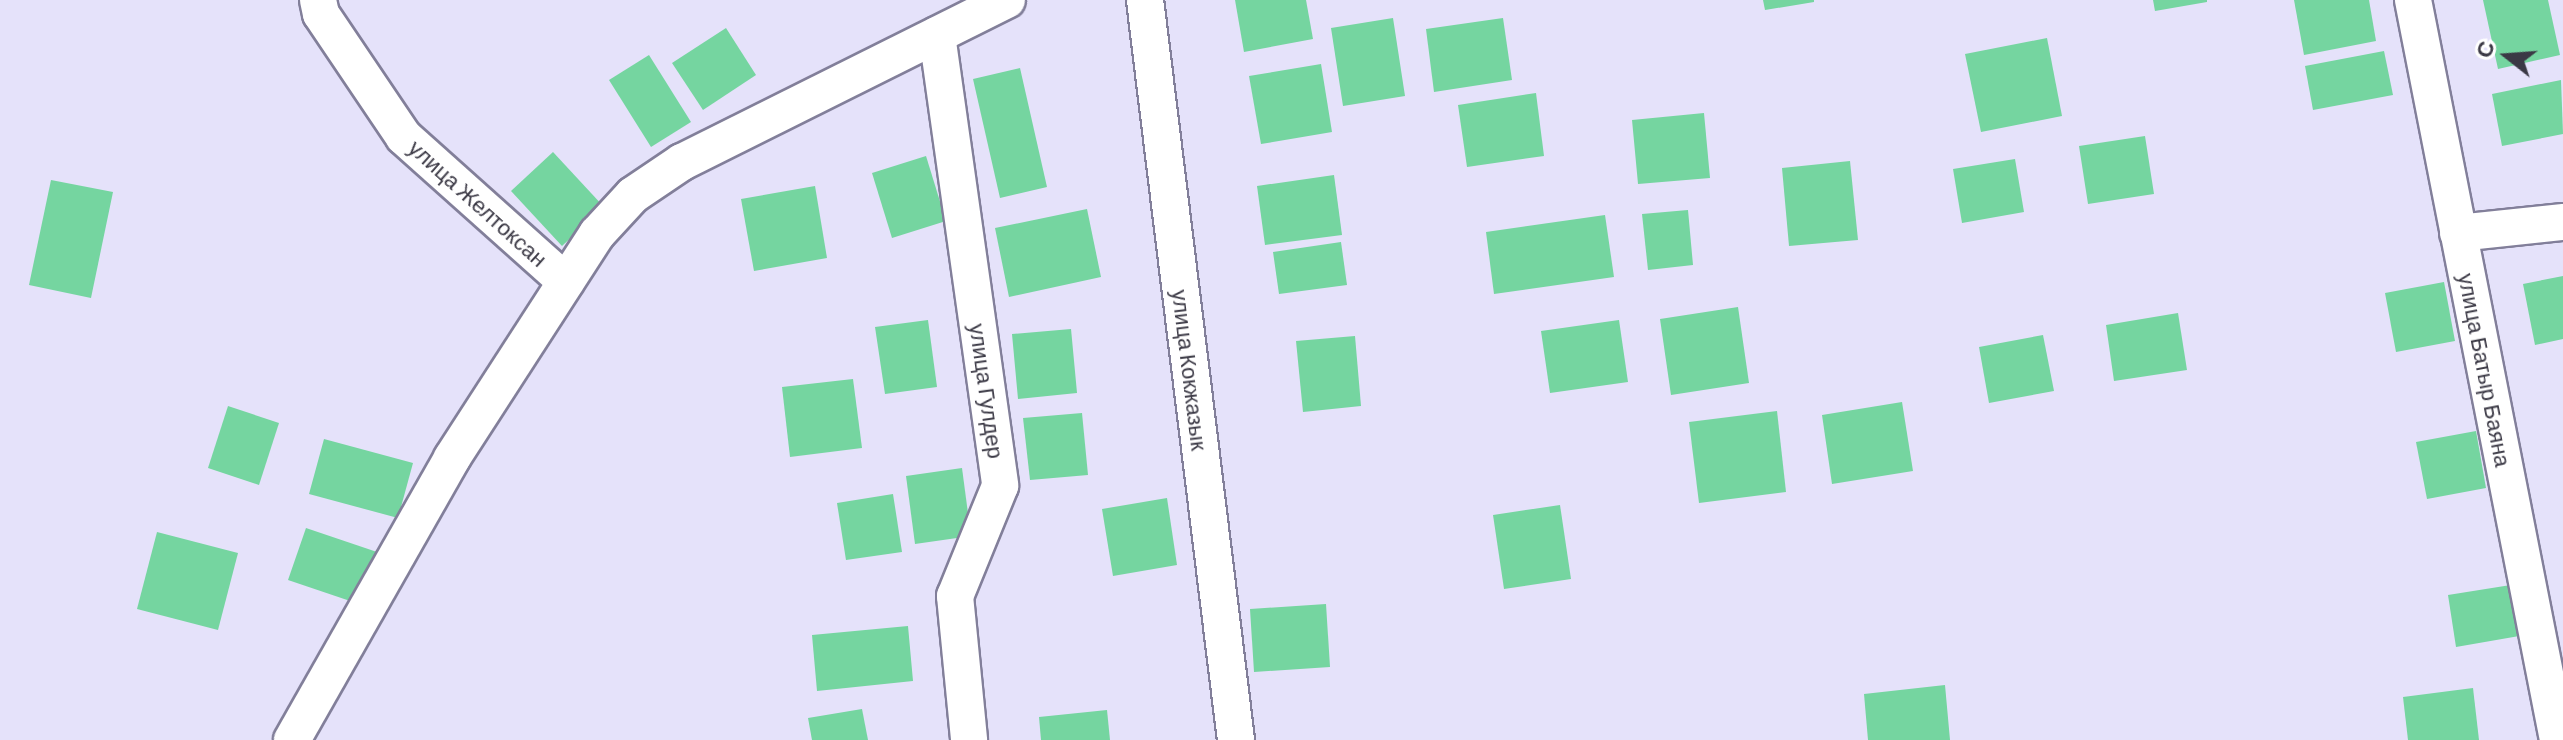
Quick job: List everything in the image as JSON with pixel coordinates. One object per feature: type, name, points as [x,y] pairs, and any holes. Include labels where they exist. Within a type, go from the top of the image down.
[{"type":"street","name":"улица Желтоксан","points":[[318,0],[321,14],[404,137],[566,282]]},
{"type":"street","points":[[292,740],[452,458],[597,234],[633,195],[682,162],[1007,0]]},
{"type":"street","name":"улица Кокжазык","points":[[1145,0],[1236,740]]},
{"type":"street","name":"улица Батыр Баяна","points":[[2413,0],[2558,740]]},
{"type":"street","name":"улица Гулдер","points":[[937,35],[1000,486],[955,596],[969,740]]},
{"type":"street","points":[[2458,233],[2563,222]]},
{"type":"building","points":[[1235,0],[1306,0],[1313,39],[1244,52]]},
{"type":"building","points":[[1763,0],[1814,0],[1814,2],[1765,10]]},
{"type":"building","points":[[2153,0],[2207,0],[2207,2],[2155,11]]},
{"type":"building","points":[[2294,0],[2369,0],[2376,41],[2304,55]]},
{"type":"building","points":[[2483,0],[2548,0],[2560,55],[2498,69]]},
{"type":"building","points":[[1393,18],[1405,96],[1343,106],[1331,28]]},
{"type":"building","points":[[1503,18],[1512,80],[1434,92],[1426,29]]},
{"type":"building","points":[[726,28],[756,75],[703,110],[672,63]]},
{"type":"building","points":[[2047,38],[2062,116],[1981,132],[1965,54]]},
{"type":"building","points":[[2384,51],[2393,95],[2313,110],[2305,66]]},
{"type":"building","points":[[649,55],[691,122],[651,147],[609,80]]},
{"type":"building","points":[[1321,64],[1332,132],[1261,144],[1249,76]]},
{"type":"building","points":[[1020,68],[1047,187],[1000,198],[973,79]]},
{"type":"building","points":[[2561,80],[2563,134],[2502,146],[2492,94]]},
{"type":"building","points":[[1536,93],[1544,156],[1467,167],[1458,105]]},
{"type":"building","points":[[1704,113],[1710,178],[1638,184],[1632,120]]},
{"type":"building","points":[[2145,136],[2154,194],[2088,204],[2079,146]]},
{"type":"building","points":[[553,152],[604,207],[562,246],[511,191]]},
{"type":"building","points":[[926,156],[946,221],[892,238],[872,173]]},
{"type":"building","points":[[2015,159],[2024,212],[1962,223],[1953,169]]},
{"type":"building","points":[[1850,161],[1858,240],[1789,246],[1782,168]]},
{"type":"building","points":[[1334,175],[1342,235],[1265,245],[1257,186]]},
{"type":"building","points":[[51,180],[113,192],[91,298],[29,285]]},
{"type":"building","points":[[815,186],[827,258],[754,271],[741,199]]},
{"type":"building","points":[[1087,209],[1101,277],[1009,297],[995,228]]},
{"type":"building","points":[[1688,210],[1693,265],[1648,270],[1642,214]]},
{"type":"building","points":[[1605,215],[1614,277],[1494,294],[1486,232]]},
{"type":"building","points":[[1341,242],[1347,285],[1279,294],[1273,252]]},
{"type":"building","points":[[2563,276],[2563,339],[2535,345],[2523,284]]},
{"type":"building","points":[[2444,282],[2455,341],[2396,352],[2385,293]]},
{"type":"building","points":[[1738,307],[1749,383],[1671,395],[1660,319]]},
{"type":"building","points":[[2178,313],[2187,370],[2114,381],[2106,325]]},
{"type":"building","points":[[928,320],[937,387],[885,394],[875,327]]},
{"type":"building","points":[[1619,320],[1628,382],[1550,393],[1541,331]]},
{"type":"building","points":[[1071,329],[1077,393],[1018,399],[1012,334]]},
{"type":"building","points":[[2043,335],[2054,391],[1989,403],[1979,347]]},
{"type":"building","points":[[1355,336],[1361,406],[1303,412],[1296,341]]},
{"type":"building","points":[[853,379],[862,448],[790,457],[782,387]]},
{"type":"building","points":[[1902,402],[1913,471],[1832,484],[1822,415]]},
{"type":"building","points":[[228,406],[279,423],[259,485],[208,468]]},
{"type":"building","points":[[1777,411],[1786,492],[1699,503],[1689,422]]},
{"type":"building","points":[[1082,413],[1088,475],[1030,480],[1023,418]]},
{"type":"building","points":[[2476,431],[2486,488],[2427,499],[2416,442]]},
{"type":"building","points":[[324,439],[413,463],[398,518],[309,494]]},
{"type":"building","points":[[962,468],[971,536],[915,544],[906,476]]},
{"type":"building","points":[[893,494],[902,552],[846,560],[837,503]]},
{"type":"building","points":[[1167,498],[1177,565],[1113,576],[1102,509]]},
{"type":"building","points":[[1560,505],[1571,579],[1504,589],[1493,515]]},
{"type":"building","points":[[306,528],[377,552],[359,604],[288,580]]},
{"type":"building","points":[[157,532],[238,553],[218,630],[137,609]]},
{"type":"building","points":[[2517,584],[2525,635],[2456,647],[2448,595]]},
{"type":"building","points":[[1326,604],[1330,667],[1254,672],[1250,609]]},
{"type":"building","points":[[908,626],[913,681],[817,691],[812,635]]},
{"type":"building","points":[[1945,685],[1950,740],[1868,740],[1864,694]]},
{"type":"building","points":[[2473,688],[2479,740],[2408,740],[2403,697]]},
{"type":"building","points":[[862,709],[868,740],[812,740],[808,718]]},
{"type":"building","points":[[1107,710],[1110,740],[1041,740],[1039,717]]}]
